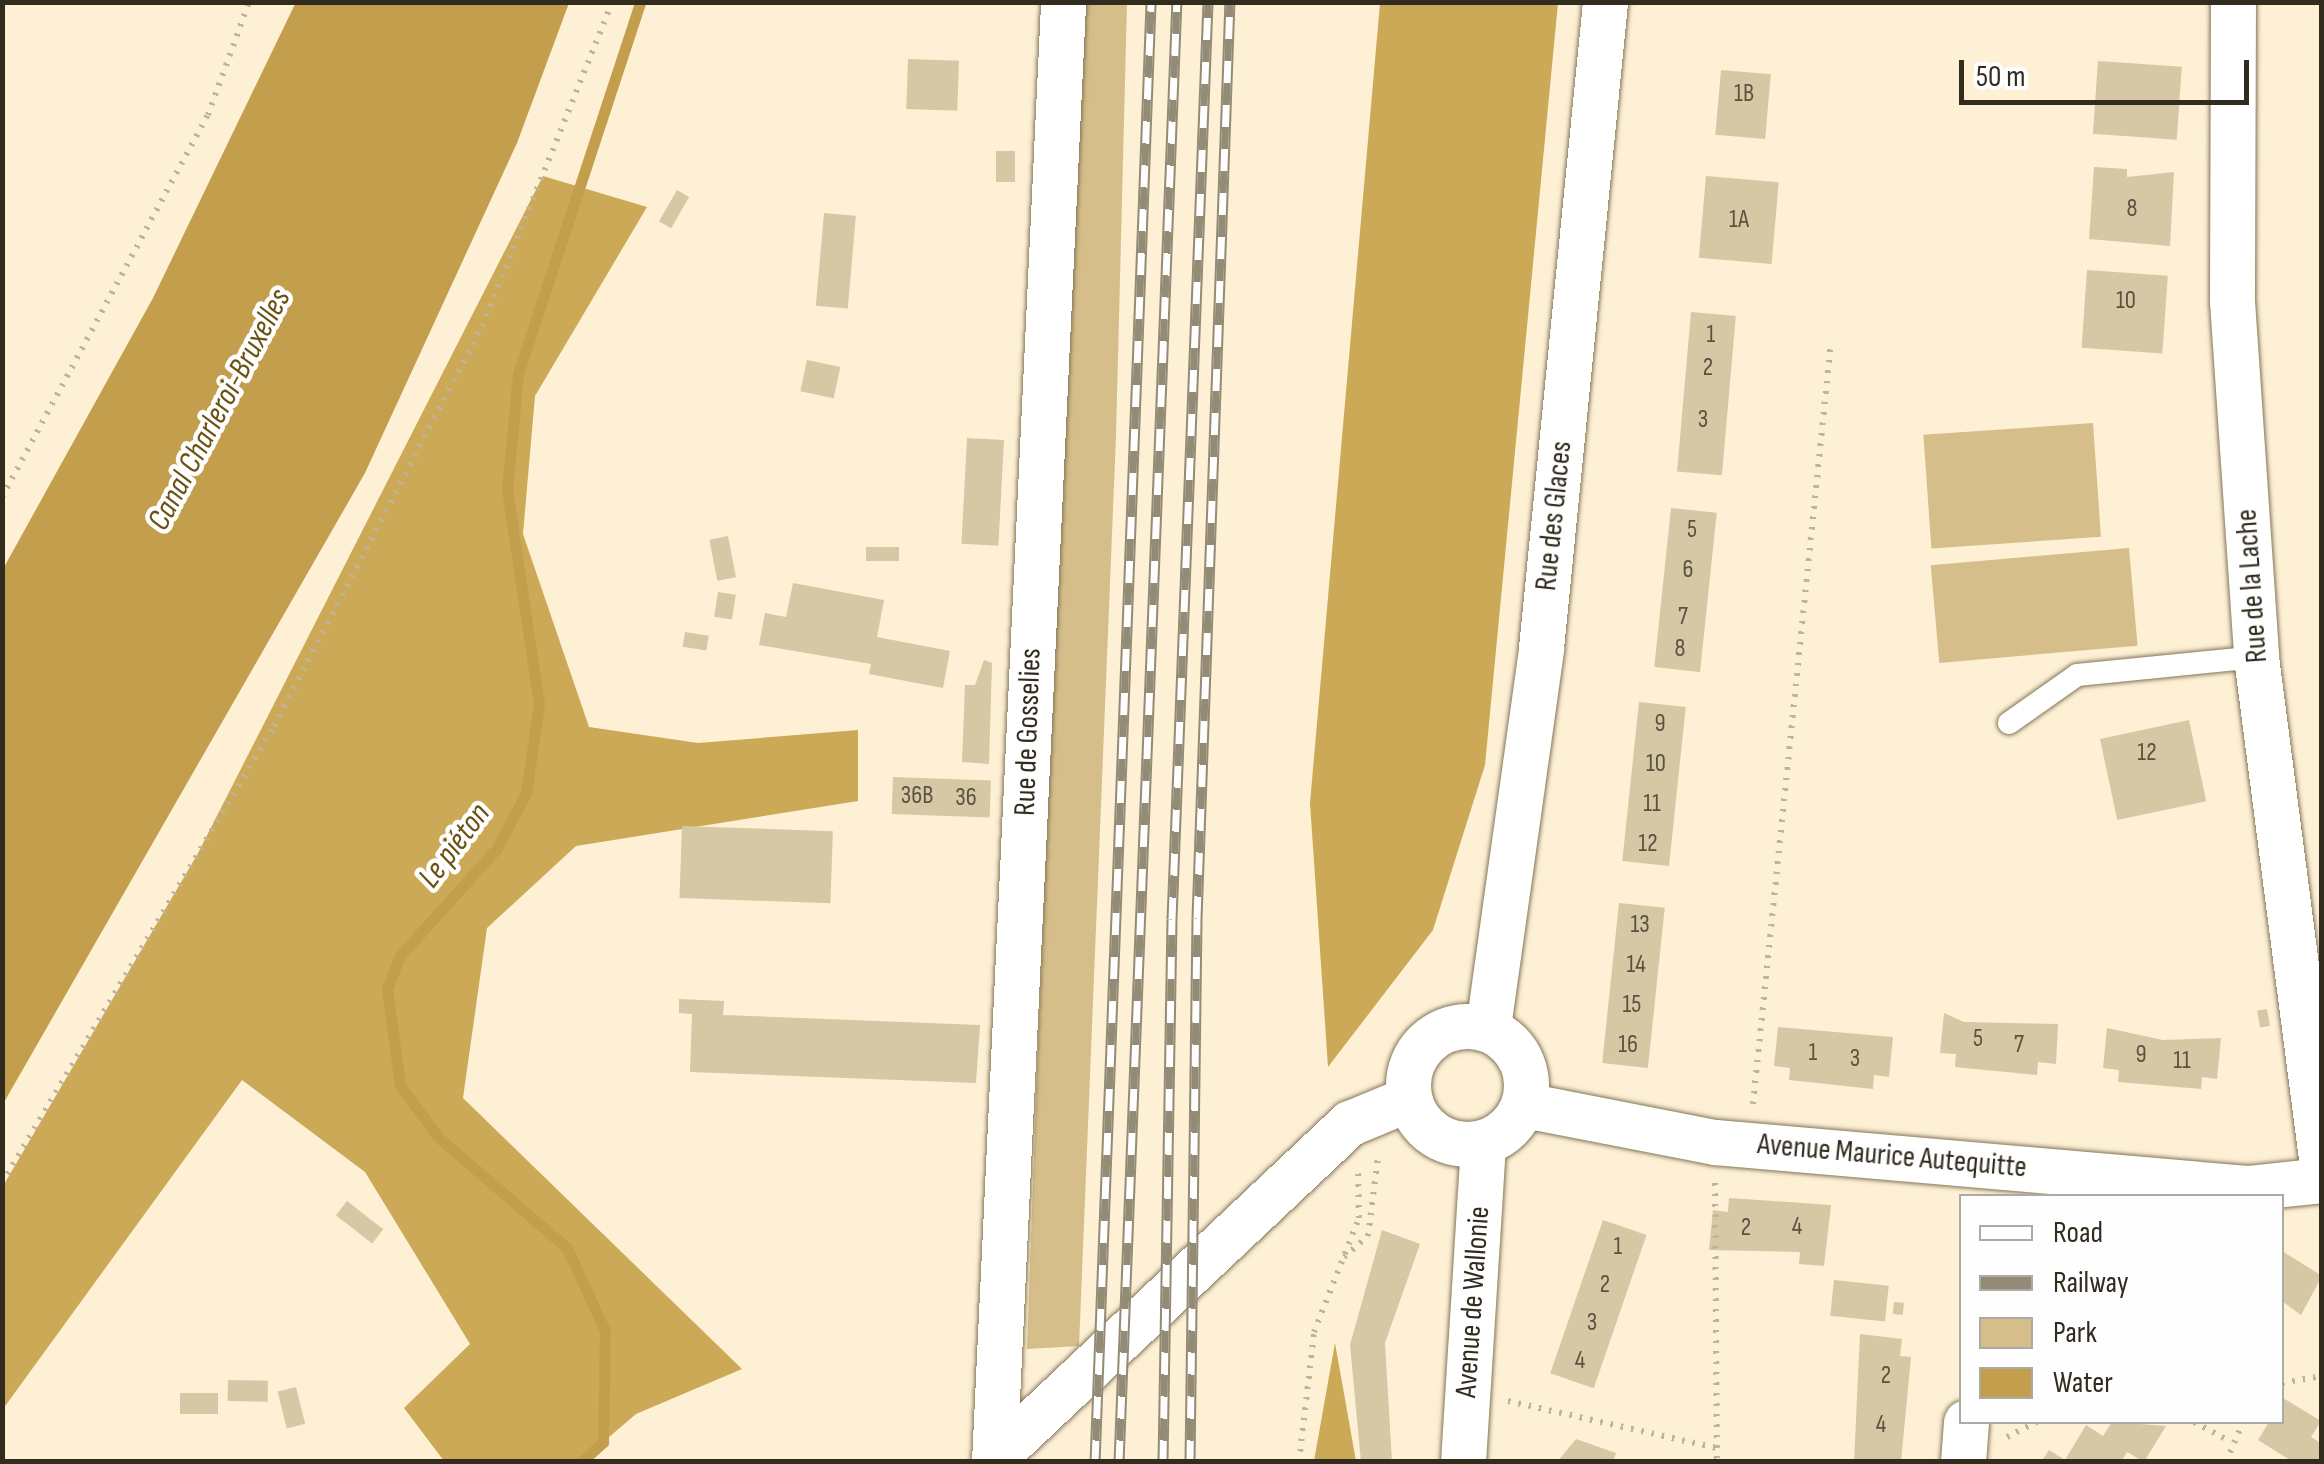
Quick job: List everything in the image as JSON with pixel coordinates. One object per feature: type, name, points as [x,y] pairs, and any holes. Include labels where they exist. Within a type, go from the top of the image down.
[{"type":"street","name":"Rue de Gosselies","points":[[994,1460],[1063,2]]},
{"type":"street","name":"Rue des Glaces","points":[[1488,1027],[1541,648],[1605,2]]},
{"type":"street","name":"Rue de la Lache","points":[[2234,2],[2232,300],[2256,657],[2322,1166]]},
{"type":"street","points":[[1458,1024],[1488,1027],[1510,1042],[1527,1076],[1524,1105],[1483,1143],[1450,1143],[1422,1126],[1408,1099],[1409,1065],[1426,1040],[1458,1024]]},
{"type":"street","points":[[994,1460],[1346,1144],[1408,1099]]},
{"type":"street","name":"Avenue Maurice Autequitte","points":[[1524,1105],[1733,1143],[1986,1180],[2247,1188],[2322,1180]]},
{"type":"street","name":"Avenue de Wallonie","points":[[1463,1462],[1483,1143]]},
{"type":"street","points":[[1963,1462],[1966,1424]]},
{"type":"lane","points":[[2009,723],[2077,675],[2256,657]]},
{"type":"path","points":[[2,497],[208,116],[249,2]]},
{"type":"path","points":[[2,1182],[274,726],[482,326],[612,2]]},
{"type":"path","points":[[1718,1462],[1733,1143],[1831,342]]},
{"type":"path","points":[[1343,1258],[1368,1236],[1379,1158],[1346,1144]]},
{"type":"path","points":[[1299,1462],[1314,1332],[1343,1258],[1363,1174],[1346,1144]]},
{"type":"path","points":[[2284,1383],[2322,1376]]},
{"type":"path","points":[[1468,1392],[1718,1448]]},
{"type":"path","points":[[2198,1424],[2229,1441]]},
{"type":"path","points":[[2226,1462],[2229,1441],[2242,1424]]},
{"type":"green space","points":[[1076,3],[1127,3],[1116,436],[1079,1346],[1027,1349]]},
{"type":"green space","points":[[2093,423],[2101,537],[1931,549],[1923,435]]},
{"type":"green space","points":[[2129,548],[2138,646],[1939,663],[1931,565]]},
{"type":"shaded area","points":[[1380,3],[1558,3],[1485,765],[1433,930],[1328,1067],[1310,803]]},
{"type":"shaded area","points":[[543,176],[647,207],[535,396],[523,534],[589,727],[698,743],[858,730],[858,801],[576,846],[487,928],[463,1098],[742,1369],[636,1414],[581,1461],[444,1461],[404,1408],[470,1344],[365,1172],[242,1080],[3,1409],[3,1186],[197,855]]},
{"type":"shaded area","points":[[1335,1343],[1356,1461],[1314,1461]]},
{"type":"water","name":"Canal Charleroi-Bruxelles","points":[[296,2],[569,3],[517,143],[365,473],[3,1104],[3,569],[153,298]]},
{"type":"building","points":[[908,59],[959,61],[957,111],[906,109]]},
{"type":"building","points":[[2098,61],[2182,67],[2177,140],[2093,134]]},
{"type":"building","points":[[1721,70],[1771,74],[1765,139],[1715,135]]},
{"type":"building","points":[[996,151],[1015,151],[1015,182],[996,182]]},
{"type":"building","points":[[2094,167],[2127,169],[2127,177],[2174,172],[2170,246],[2089,239]]},
{"type":"building","points":[[1706,176],[1779,182],[1772,264],[1699,258]]},
{"type":"building","points":[[677,190],[689,197],[671,228],[659,221]]},
{"type":"building","points":[[824,213],[856,216],[848,308],[816,306]]},
{"type":"building","points":[[2087,270],[2168,276],[2162,353],[2082,348]]},
{"type":"building","points":[[1691,312],[1736,316],[1722,475],[1677,471]]},
{"type":"building","points":[[807,360],[840,367],[834,398],[800,391]]},
{"type":"building","points":[[967,438],[1004,440],[998,546],[961,544]]},
{"type":"building","points":[[1671,508],[1717,513],[1700,672],[1654,667]]},
{"type":"building","points":[[728,536],[736,577],[717,581],[709,540]]},
{"type":"building","points":[[866,547],[899,547],[899,561],[866,561]]},
{"type":"building","points":[[793,583],[884,600],[877,637],[950,651],[943,688],[869,674],[871,664],[759,645],[765,613],[786,617]]},
{"type":"building","points":[[718,592],[736,595],[732,620],[714,617]]},
{"type":"building","points":[[685,632],[709,636],[706,651],[683,647]]},
{"type":"building","points":[[984,660],[992,663],[989,764],[962,762],[965,685],[975,685]]},
{"type":"building","points":[[1639,702],[1686,707],[1669,866],[1622,861]]},
{"type":"building","points":[[2189,720],[2206,801],[2117,820],[2100,739]]},
{"type":"building","points":[[893,777],[991,780],[990,817],[892,814]]},
{"type":"building","points":[[682,826],[833,831],[830,903],[679,898]]},
{"type":"building","points":[[1619,903],[1665,908],[1648,1068],[1602,1063]]},
{"type":"building","points":[[679,999],[724,1001],[723,1015],[980,1025],[976,1083],[690,1072],[692,1014],[679,1013]]},
{"type":"building","points":[[2267,1009],[2270,1026],[2260,1027],[2257,1011]]},
{"type":"building","points":[[1944,1013],[1964,1022],[2058,1024],[2056,1064],[2038,1062],[2037,1075],[1955,1067],[1956,1054],[1940,1053]]},
{"type":"building","points":[[1778,1027],[1893,1037],[1889,1077],[1874,1075],[1873,1089],[1789,1080],[1790,1068],[1774,1066]]},
{"type":"building","points":[[2107,1028],[2163,1040],[2221,1038],[2217,1079],[2202,1077],[2201,1089],[2118,1082],[2119,1070],[2103,1068]]},
{"type":"building","points":[[1729,1198],[1831,1205],[1824,1266],[1799,1264],[1800,1252],[1709,1250],[1713,1210],[1728,1212]]},
{"type":"building","points":[[347,1201],[383,1229],[372,1244],[336,1215]]},
{"type":"building","points":[[1603,1220],[1646,1235],[1594,1388],[1550,1373]]},
{"type":"building","points":[[1382,1230],[1420,1244],[1385,1343],[1392,1462],[1361,1462],[1350,1345]]},
{"type":"building","points":[[2284,1252],[2322,1276],[2301,1315],[2284,1302]]},
{"type":"building","points":[[1834,1280],[1889,1286],[1885,1322],[1830,1316]]},
{"type":"building","points":[[1894,1302],[1904,1303],[1903,1315],[1893,1314]]},
{"type":"building","points":[[1860,1334],[1902,1339],[1900,1356],[1911,1357],[1901,1462],[1854,1462]]},
{"type":"building","points":[[228,1380],[268,1381],[268,1402],[228,1401]]},
{"type":"building","points":[[296,1387],[305,1424],[287,1428],[278,1392]]},
{"type":"building","points":[[180,1393],[218,1393],[218,1414],[180,1414]]},
{"type":"building","points":[[2284,1399],[2321,1421],[2311,1437],[2322,1444],[2322,1462],[2293,1462],[2258,1440],[2268,1424],[2284,1424]]},
{"type":"building","points":[[2111,1424],[2166,1426],[2144,1462],[2127,1452],[2121,1462],[2041,1462],[2049,1450],[2065,1460],[2086,1425],[2103,1436]]},
{"type":"building","points":[[1576,1439],[1616,1453],[1613,1462],[1557,1462]]},
{"type":"waterway","name":"Le piéton","points":[[581,1462],[603,1442],[605,1331],[567,1248],[437,1136],[400,1085],[387,989],[399,957],[497,848],[526,793],[539,704],[507,490],[518,374],[640,2]]},
{"type":"railway","points":[[1095,1462],[1151,2]]},
{"type":"railway","points":[[1119,1462],[1177,2]]},
{"type":"railway","points":[[1163,1462],[1172,919],[1208,2]]},
{"type":"railway","points":[[1190,1462],[1197,918],[1230,2]]}]
